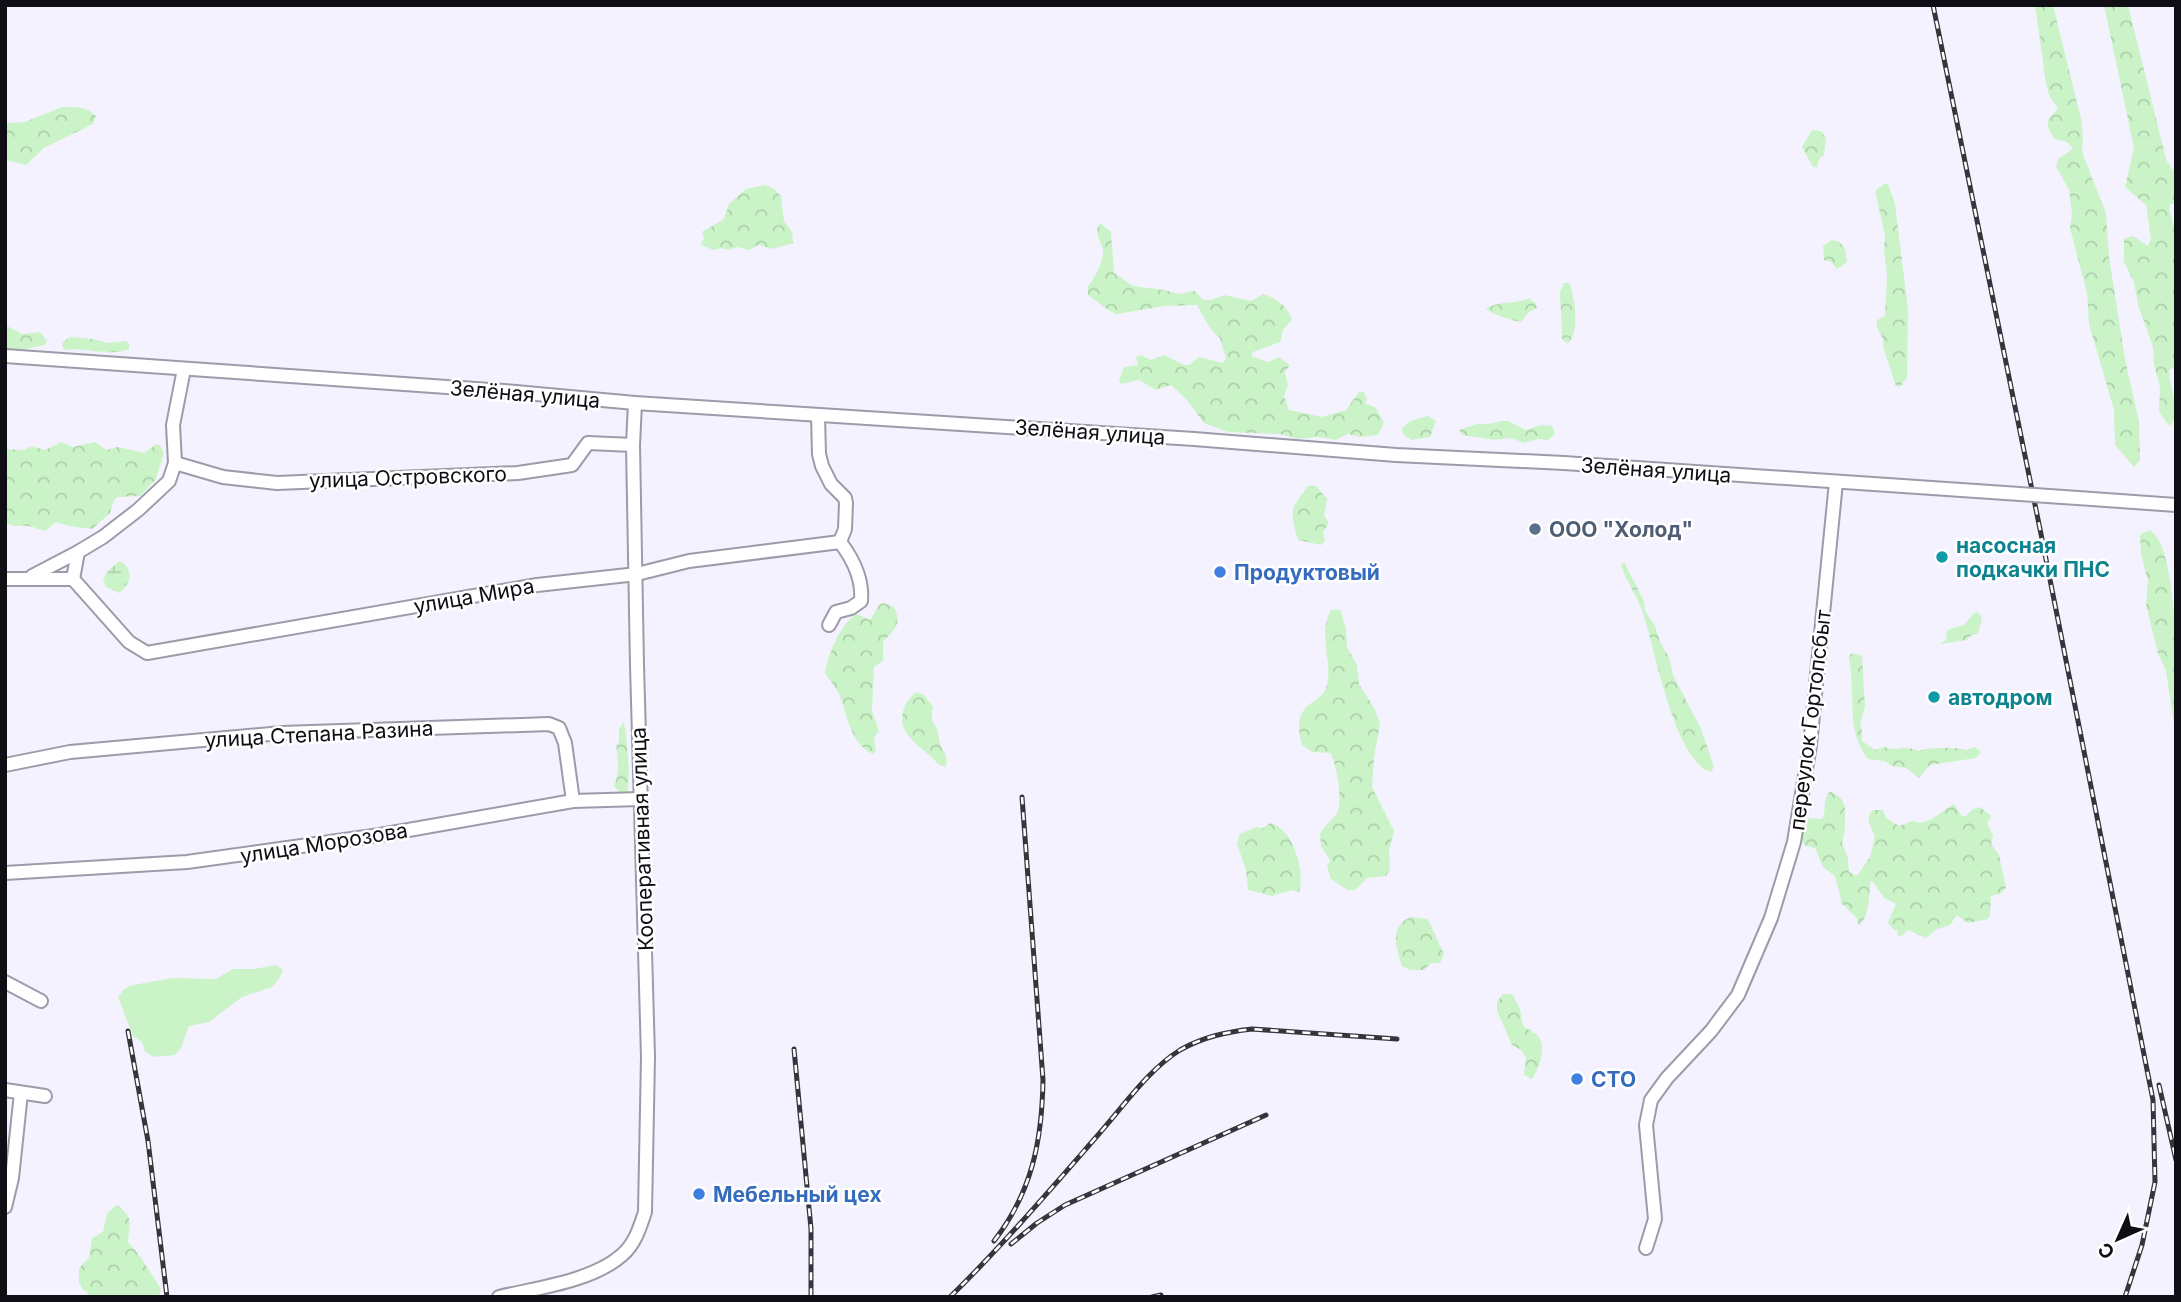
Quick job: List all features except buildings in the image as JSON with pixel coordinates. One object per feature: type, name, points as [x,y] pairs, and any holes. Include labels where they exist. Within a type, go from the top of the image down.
[{"type":"street","name":"Зелёная улица","points":[[5,356],[818,416],[2176,505]]},
{"type":"street","points":[[30,577],[103,537],[169,481],[175,463],[173,425],[184,369]]},
{"type":"street","name":"Кооперативная улица","points":[[499,1297],[579,1277],[611,1263],[624,1253],[634,1239],[645,1212],[648,1057],[640,799],[633,445],[635,403]]},
{"type":"street","points":[[818,416],[822,466],[831,484],[846,503],[845,529],[840,542],[848,552],[862,586],[861,601],[851,608],[836,612],[829,625]]},
{"type":"street","name":"улица Островского","points":[[175,463],[223,477],[277,482],[518,473],[572,465],[588,443],[633,445]]},
{"type":"street","name":"переулок Гортопсбыт","points":[[1646,1248],[1655,1219],[1646,1125],[1651,1100],[1667,1078],[1711,1031],[1738,995],[1771,918],[1794,842],[1810,745],[1836,482]]},
{"type":"street","name":"улица Мира","points":[[74,579],[129,642],[147,653],[537,584],[637,574],[689,561],[840,542]]},
{"type":"street","points":[[5,579],[74,579],[78,551]]},
{"type":"street","name":"улица Степана Разина","points":[[5,765],[70,752],[282,733],[550,724],[559,728],[565,743],[573,800]]},
{"type":"street","name":"улица Морозова","points":[[5,873],[187,862],[366,837],[573,800],[640,799]]},
{"type":"street","points":[[5,982],[41,1001]]},
{"type":"street","points":[[5,1090],[45,1096]]},
{"type":"street","points":[[5,1207],[12,1178],[21,1093]]},
{"type":"green space","points":[[2035,5],[2053,5],[2081,119],[2082,152],[2106,213],[2109,257],[2125,359],[2139,422],[2140,460],[2134,467],[2115,445],[2114,410],[2089,324],[2087,293],[2070,228],[2072,214],[2069,190],[2056,166],[2059,158],[2073,149],[2067,142],[2054,139],[2048,127],[2048,119],[2058,109],[2049,95],[2046,83]]},
{"type":"green space","points":[[2104,5],[2128,5],[2166,159],[2176,171],[2176,204],[2171,204],[2169,208],[2176,235],[2176,370],[2169,370],[2175,413],[2170,427],[2159,412],[2160,387],[2153,347],[2138,305],[2134,282],[2124,262],[2124,239],[2133,236],[2148,246],[2151,239],[2146,205],[2125,187],[2134,148]]},
{"type":"green space","points":[[62,107],[88,110],[96,116],[93,124],[44,148],[26,165],[5,160],[5,123],[25,122]]},
{"type":"green space","points":[[1812,130],[1821,131],[1826,138],[1824,156],[1820,157],[1817,167],[1813,167],[1802,147]]},
{"type":"green space","points":[[1888,184],[1895,204],[1908,309],[1907,377],[1900,387],[1896,386],[1877,324],[1877,320],[1885,316],[1887,276],[1885,236],[1876,190]]},
{"type":"green space","points":[[765,185],[781,196],[784,221],[792,232],[793,243],[773,249],[758,245],[749,250],[737,247],[730,250],[713,250],[702,245],[702,232],[724,219],[729,204],[746,189]]},
{"type":"green space","points":[[1100,223],[1111,232],[1114,273],[1133,286],[1178,294],[1195,291],[1203,300],[1224,295],[1251,301],[1263,294],[1285,307],[1292,320],[1283,330],[1280,342],[1253,352],[1251,356],[1268,362],[1279,357],[1290,365],[1285,372],[1288,385],[1284,396],[1289,410],[1322,417],[1346,410],[1359,392],[1364,392],[1367,400],[1365,403],[1376,408],[1384,423],[1378,435],[1361,437],[1348,434],[1336,440],[1228,432],[1204,423],[1187,400],[1171,385],[1156,390],[1139,380],[1121,384],[1119,380],[1124,367],[1138,365],[1136,357],[1141,355],[1151,360],[1164,355],[1184,365],[1189,365],[1199,357],[1223,363],[1226,359],[1220,338],[1210,328],[1197,305],[1165,306],[1117,314],[1088,295],[1088,286],[1103,254],[1097,233]]},
{"type":"green space","points":[[1832,240],[1840,242],[1845,249],[1847,262],[1837,269],[1831,262],[1824,260],[1823,246]]},
{"type":"green space","points":[[1564,283],[1569,283],[1571,287],[1576,316],[1572,338],[1568,344],[1562,339],[1560,292]]},
{"type":"green space","points":[[1529,298],[1537,308],[1529,312],[1521,322],[1486,309],[1497,304]]},
{"type":"green space","points":[[5,325],[22,334],[40,332],[47,341],[45,345],[5,351]]},
{"type":"green space","points":[[70,337],[107,343],[126,341],[129,349],[115,352],[66,350],[62,347],[63,342]]},
{"type":"green space","points":[[1428,416],[1436,421],[1430,437],[1411,440],[1403,434],[1402,428],[1410,421]]},
{"type":"green space","points":[[1508,421],[1526,430],[1541,425],[1552,426],[1555,434],[1548,440],[1538,439],[1524,443],[1511,438],[1495,440],[1462,435],[1459,430],[1477,424]]},
{"type":"green space","points":[[61,442],[73,447],[95,442],[106,450],[118,447],[144,453],[155,445],[160,445],[164,453],[156,479],[143,493],[140,496],[118,497],[114,500],[110,513],[92,529],[56,522],[45,531],[29,526],[10,525],[5,520],[5,449],[24,450],[31,446],[45,450]]},
{"type":"green space","points":[[1308,486],[1316,486],[1327,499],[1324,516],[1329,522],[1323,533],[1325,541],[1321,545],[1298,540],[1294,522],[1294,506]]},
{"type":"green space","points":[[2150,530],[2160,543],[2172,594],[2176,659],[2176,738],[2166,671],[2158,653],[2146,605],[2148,580],[2141,555],[2140,536]]},
{"type":"green space","points":[[118,562],[126,566],[130,578],[119,593],[106,587],[103,579]]},
{"type":"green space","points":[[1624,562],[1670,659],[1673,675],[1701,729],[1714,767],[1711,772],[1698,764],[1676,725],[1642,610],[1621,565]]},
{"type":"green space","points":[[880,604],[894,607],[897,622],[894,630],[883,641],[883,661],[874,667],[872,711],[879,731],[874,738],[876,751],[873,754],[859,743],[854,735],[838,692],[825,673],[832,649],[851,618],[857,614],[870,620]]},
{"type":"green space","points":[[1331,610],[1340,610],[1346,628],[1347,647],[1357,665],[1359,684],[1380,723],[1372,787],[1394,831],[1389,850],[1390,869],[1386,876],[1367,878],[1355,890],[1347,890],[1330,878],[1327,864],[1331,862],[1321,846],[1320,834],[1339,808],[1333,758],[1330,753],[1312,752],[1302,745],[1299,730],[1303,712],[1324,692],[1327,685],[1325,629]]},
{"type":"green space","points":[[1978,612],[1982,619],[1978,633],[1967,640],[1940,644],[1946,640],[1947,630],[1964,625]]},
{"type":"green space","points":[[1853,653],[1862,656],[1865,707],[1860,724],[1862,741],[1875,750],[1884,747],[1919,751],[1942,748],[1966,750],[1975,747],[1981,752],[1976,758],[1930,765],[1919,778],[1906,768],[1868,759],[1856,735],[1854,723],[1849,660],[1849,655]]},
{"type":"green space","points":[[916,692],[924,695],[933,707],[931,719],[946,756],[945,767],[913,741],[903,727],[904,710]]},
{"type":"green space","points":[[624,722],[629,779],[627,794],[623,795],[614,786],[618,771],[616,745],[619,742],[619,729]]},
{"type":"green space","points":[[1830,791],[1841,798],[1845,807],[1842,843],[1848,858],[1849,872],[1857,876],[1870,857],[1875,836],[1869,819],[1873,810],[1883,810],[1886,818],[1899,826],[1912,821],[1930,820],[1954,804],[1962,816],[1980,807],[1991,816],[1987,823],[1993,836],[1991,844],[1999,855],[2006,888],[2000,894],[1991,896],[1988,919],[1968,923],[1957,915],[1950,925],[1937,929],[1926,938],[1908,930],[1901,936],[1897,935],[1898,930],[1894,930],[1888,923],[1896,904],[1884,898],[1870,881],[1867,912],[1859,925],[1856,917],[1842,904],[1835,876],[1823,867],[1815,848],[1802,842],[1800,833],[1809,818],[1822,819]]},
{"type":"green space","points":[[1270,823],[1285,832],[1291,841],[1301,873],[1299,892],[1292,890],[1272,896],[1248,890],[1246,870],[1237,844],[1240,834],[1256,827],[1264,828]]},
{"type":"green space","points":[[1411,917],[1428,919],[1444,954],[1440,963],[1431,963],[1424,970],[1410,970],[1402,966],[1398,952],[1397,931],[1404,921]]},
{"type":"green space","points":[[276,965],[283,970],[272,987],[242,997],[209,1022],[189,1026],[181,1048],[175,1055],[155,1057],[145,1052],[142,1042],[133,1036],[118,997],[124,989],[133,985],[173,978],[216,979],[233,969]]},
{"type":"green space","points":[[1503,994],[1512,994],[1520,1009],[1523,1026],[1541,1041],[1541,1058],[1532,1079],[1524,1075],[1526,1058],[1521,1050],[1512,1045],[1497,1011],[1497,1002]]},
{"type":"green space","points":[[117,1205],[129,1218],[128,1242],[161,1289],[159,1297],[88,1297],[87,1291],[83,1290],[79,1282],[79,1268],[89,1258],[92,1238],[103,1232],[107,1213]]},
{"type":"railway","points":[[1933,5],[2153,1100],[2155,1182],[2142,1245],[2125,1297]]},
{"type":"railway","points":[[994,1241],[1018,1204],[1026,1185],[1037,1145],[1042,1102],[1043,1080],[1022,797]]},
{"type":"railway","points":[[950,1297],[1026,1218],[1147,1078],[1180,1050],[1215,1036],[1252,1029],[1397,1039]]},
{"type":"railway","points":[[128,1031],[148,1141],[167,1297]]},
{"type":"railway","points":[[794,1049],[811,1229],[811,1297]]},
{"type":"railway","points":[[2159,1085],[2176,1160]]},
{"type":"railway","points":[[1011,1244],[1065,1205],[1266,1115]]},
{"type":"railway","points":[[1152,1297],[1161,1295]]},
{"type":"place","name":"ООО \"Холод\"","points":[[1535,529]]},
{"type":"place","name":"насосная подкачки ПНС","points":[[1942,557]]},
{"type":"place","name":"Продуктовый","points":[[1220,572]]},
{"type":"place","name":"автодром","points":[[1934,697]]},
{"type":"place","name":"СТО","points":[[1577,1079]]},
{"type":"place","name":"Мебельный цех","points":[[699,1194]]}]
